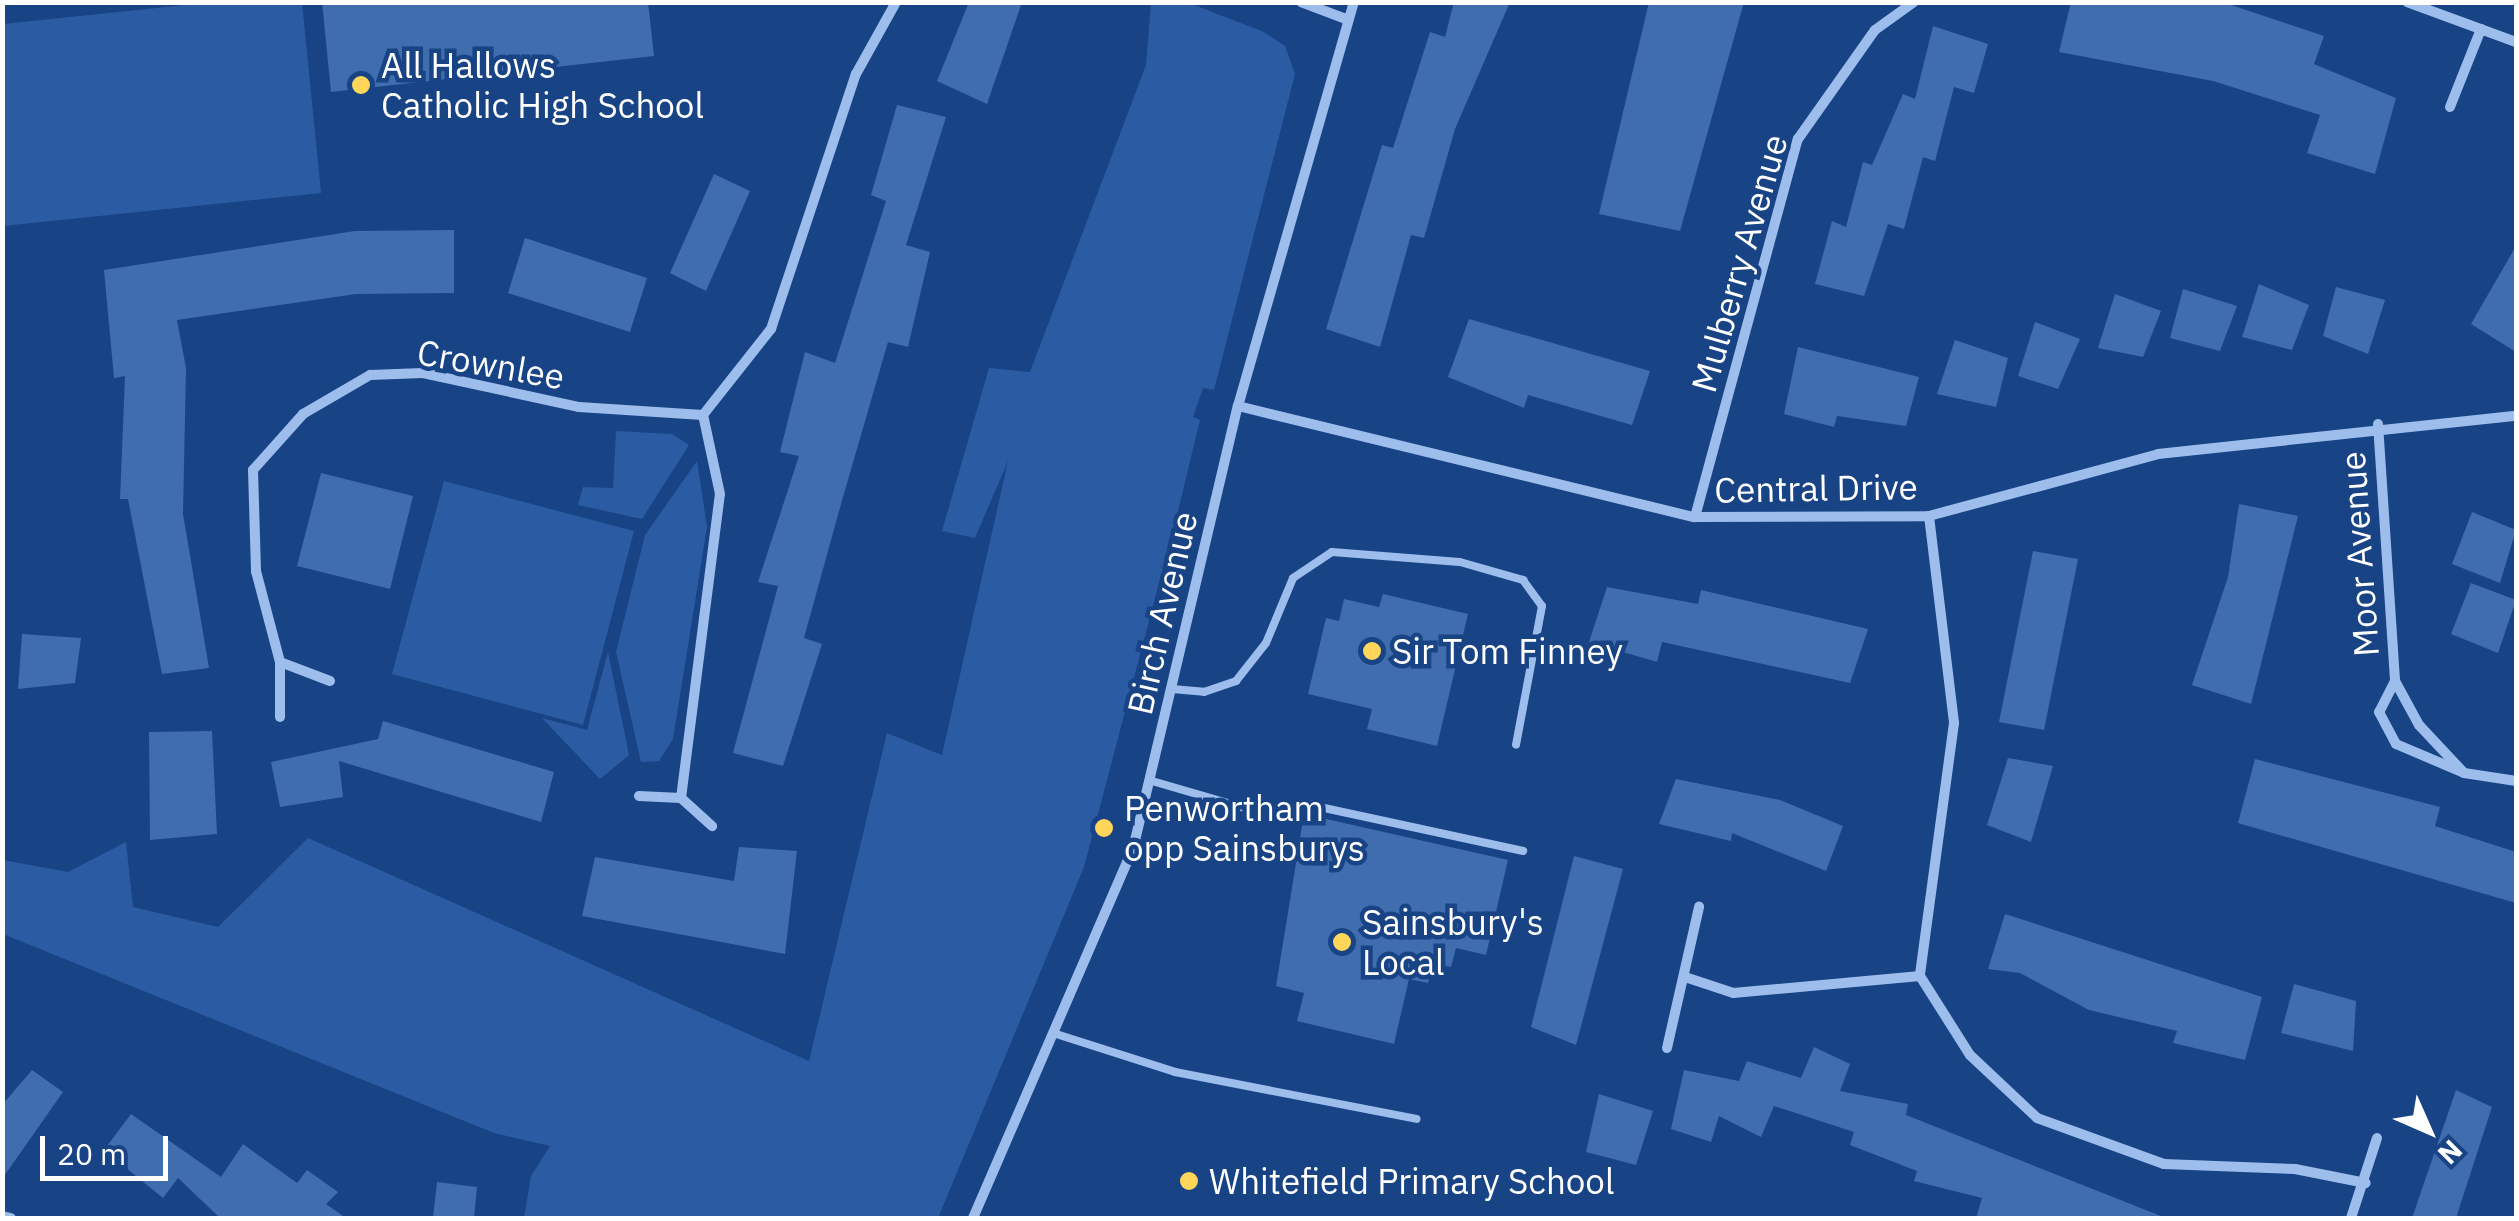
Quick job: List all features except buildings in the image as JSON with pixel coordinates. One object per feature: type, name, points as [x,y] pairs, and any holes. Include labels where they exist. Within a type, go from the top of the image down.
[{"type":"street","points":[[682,798],[720,494],[703,414],[770,329],[856,74],[896,2]]},
{"type":"street","points":[[1302,2],[1346,19]]},
{"type":"street","name":"Birch Avenue","points":[[973,1218],[1134,849],[1238,406],[1354,2]]},
{"type":"street","name":"Mulberry Avenue","points":[[1695,517],[1798,140],[1875,30],[1914,2]]},
{"type":"street","points":[[2407,2],[2516,42]]},
{"type":"street","points":[[2450,106],[2480,29]]},
{"type":"street","name":"Crownlee","points":[[280,717],[280,662],[256,572],[253,470],[303,414],[370,375],[423,373],[579,408],[703,414]]},
{"type":"street","name":"Central Drive","points":[[1238,406],[1695,517],[1929,516],[2158,454],[2378,424],[2516,416]]},
{"type":"street","name":"Moor Avenue","points":[[2378,424],[2395,681],[2419,726],[2464,773]]},
{"type":"street","points":[[1929,516],[1954,723],[1920,976],[1970,1055],[2037,1118],[2164,1164],[2295,1169],[2366,1183]]},
{"type":"street","points":[[280,662],[330,682]]},
{"type":"street","name":"Moor Avenue","points":[[2395,681],[2379,712],[2396,744],[2464,773],[2516,781]]},
{"type":"street","points":[[638,796],[682,798],[712,826]]},
{"type":"street","points":[[1667,1048],[1699,907]]},
{"type":"street","points":[[1684,978],[1733,993],[1920,976]]},
{"type":"street","points":[[2351,1218],[2366,1183],[2376,1138]]},
{"type":"street","points":[[2,1216],[11,1218]]},
{"type":"lane","points":[[1172,688],[1204,692],[1236,681],[1266,644],[1293,578],[1332,552],[1460,562],[1523,580],[1542,606],[1516,745]]},
{"type":"lane","points":[[1152,781],[1245,808],[1316,806],[1524,851]]},
{"type":"lane","points":[[1053,1033],[1175,1072],[1416,1119]]},
{"type":"shaded area","points":[[214,2],[302,3],[321,193],[3,226],[3,24]]},
{"type":"shaded area","points":[[1151,3],[1189,3],[1264,32],[1285,46],[1295,74],[1214,390],[1203,388],[1193,417],[1200,420],[1178,511],[1084,867],[938,1218],[524,1218],[531,1176],[550,1146],[494,1133],[3,934],[3,860],[68,872],[126,842],[133,907],[218,927],[308,838],[809,1061],[887,733],[942,755],[1008,461],[975,538],[942,531],[989,368],[1030,372],[1146,65]]},
{"type":"shaded area","points":[[616,431],[672,434],[689,445],[642,519],[578,505],[583,487],[613,488]]},
{"type":"shaded area","points":[[697,461],[707,527],[673,739],[659,761],[641,762],[616,652],[645,535]]},
{"type":"shaded area","points":[[444,481],[634,531],[583,725],[392,674]]},
{"type":"shaded area","points":[[608,652],[629,755],[600,779],[542,718],[587,730]]},
{"type":"place","name":"All Hallows Catholic High School","points":[[361,85]]},
{"type":"place","name":"Sir Tom Finney","points":[[1372,651]]},
{"type":"place","name":"Penwortham opp Sainsburys","points":[[1104,828]]},
{"type":"place","name":"Sainsbury's Local","points":[[1342,942]]},
{"type":"place","name":"Whitefield Primary School","points":[[1189,1181]]}]
